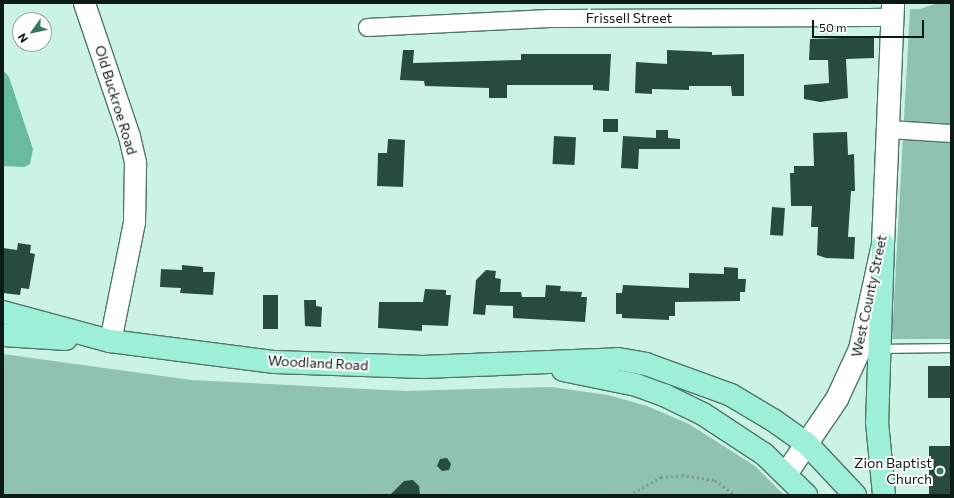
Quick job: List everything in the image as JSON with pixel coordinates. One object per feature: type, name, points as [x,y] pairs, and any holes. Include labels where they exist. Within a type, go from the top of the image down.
[{"type":"main road","name":"West County Street","points":[[786,474],[870,349],[883,244],[889,129],[892,10]]},
{"type":"main road","name":"Woodland Road","points":[[3,312],[110,341]]},
{"type":"main road","name":"Woodland Road","points":[[3,335],[110,341],[275,362],[422,367],[618,359],[646,364],[731,395],[806,444],[855,495]]},
{"type":"main road","points":[[870,349],[877,446],[884,495]]},
{"type":"main road","name":"Woodland Road","points":[[526,363],[614,380],[664,395],[733,432],[786,474],[806,495]]},
{"type":"street","name":"Old Buckroe Road","points":[[84,3],[129,136],[135,163],[134,222],[110,341]]},
{"type":"street","name":"Frissell Street","points":[[367,27],[549,18],[892,10]]},
{"type":"street","points":[[889,129],[951,132]]},
{"type":"lane","points":[[870,349],[951,348]]},
{"type":"path","points":[[629,495],[662,477],[682,475],[715,480],[736,495]]},
{"type":"shaded area","points":[[938,3],[951,3],[951,339],[892,339],[910,9],[920,9]]},
{"type":"shaded area","points":[[3,70],[9,77],[33,149],[30,164],[24,167],[3,166]]},
{"type":"shaded area","points":[[3,354],[191,380],[405,391],[551,387],[608,395],[647,406],[689,424],[755,466],[784,495],[3,495]]},
{"type":"building","points":[[874,37],[874,58],[846,59],[848,98],[820,102],[804,99],[804,85],[829,83],[828,60],[809,60],[810,39]]},
{"type":"building","points":[[403,50],[414,50],[413,63],[521,60],[521,54],[611,54],[609,91],[593,90],[593,85],[507,85],[507,98],[489,98],[489,88],[425,86],[424,81],[400,80]]},
{"type":"building","points":[[667,50],[712,52],[712,55],[744,54],[744,96],[732,96],[731,86],[689,86],[689,90],[652,89],[652,94],[635,93],[636,62],[667,64]]},
{"type":"building","points":[[603,119],[618,119],[618,132],[603,132]]},
{"type":"building","points":[[656,130],[668,130],[668,138],[680,139],[680,149],[639,149],[638,169],[621,168],[623,136],[656,138]]},
{"type":"building","points":[[847,132],[848,155],[854,154],[855,191],[851,191],[848,237],[855,237],[854,259],[826,258],[817,255],[818,227],[811,227],[812,206],[791,206],[790,173],[794,173],[794,166],[814,166],[813,133]]},
{"type":"building","points":[[554,136],[576,137],[575,165],[553,164]]},
{"type":"building","points":[[388,139],[405,140],[403,187],[377,186],[378,153],[387,153]]},
{"type":"building","points":[[772,207],[785,208],[783,236],[770,235]]},
{"type":"building","points":[[18,243],[31,245],[30,253],[35,254],[29,289],[21,288],[20,295],[3,293],[3,248],[17,250]]},
{"type":"building","points":[[182,265],[203,267],[203,272],[215,272],[213,295],[180,293],[181,288],[160,287],[161,269],[182,270]]},
{"type":"building","points":[[724,267],[738,268],[738,279],[746,279],[745,292],[740,292],[740,301],[675,302],[675,316],[669,316],[669,320],[622,318],[622,314],[616,314],[616,293],[622,293],[623,285],[689,288],[689,273],[724,274]]},
{"type":"building","points":[[486,270],[496,271],[495,278],[501,279],[500,292],[521,292],[522,297],[545,297],[546,285],[561,286],[560,291],[582,292],[581,297],[587,297],[585,322],[513,318],[513,306],[486,305],[485,315],[473,314],[476,280]]},
{"type":"building","points":[[425,289],[446,290],[446,295],[451,295],[448,326],[422,325],[422,331],[378,328],[379,302],[423,302]]},
{"type":"building","points":[[263,295],[278,295],[278,329],[263,329]]},
{"type":"building","points":[[304,300],[316,300],[316,306],[322,307],[321,327],[305,326]]},
{"type":"building","points":[[928,366],[951,366],[951,398],[928,398]]},
{"type":"building","name":"Zion Baptist Church","points":[[929,446],[951,446],[951,495],[929,495]]},
{"type":"building","points":[[447,458],[451,464],[449,470],[442,471],[437,466],[440,459]]},
{"type":"building","points":[[413,480],[419,486],[420,495],[390,495],[404,481]]},
{"type":"place","name":"Zion Baptist Church","points":[[940,471]]}]
